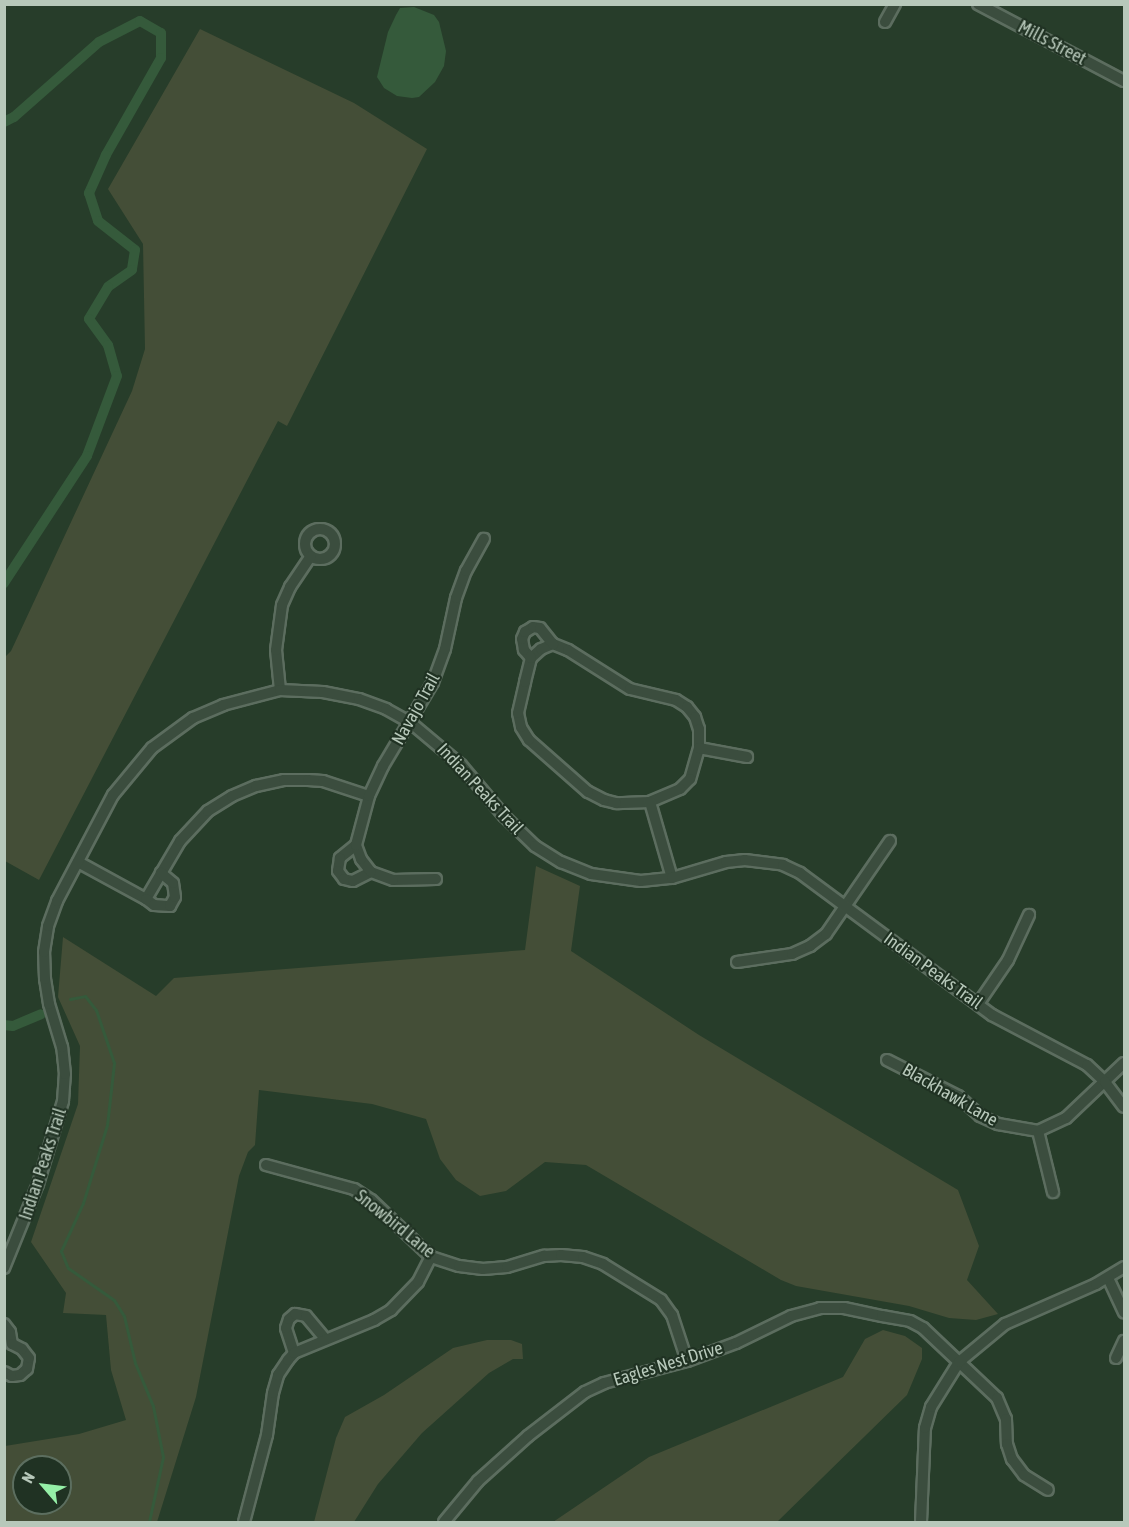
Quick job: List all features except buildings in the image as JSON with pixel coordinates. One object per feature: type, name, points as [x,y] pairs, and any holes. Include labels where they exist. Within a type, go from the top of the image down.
[{"type":"street","points":[[885,22],[895,4]]},
{"type":"street","name":"Mills Street","points":[[978,4],[1125,81]]},
{"type":"street","name":"Navajo Trail","points":[[436,879],[393,880],[371,872],[353,881],[344,879],[338,871],[340,858],[356,845],[369,796],[383,766],[411,723],[433,682],[445,649],[456,598],[466,571],[484,539]]},
{"type":"street","points":[[280,690],[276,650],[282,605],[290,587],[311,556]]},
{"type":"street","points":[[531,658],[524,650],[522,639],[525,632],[533,627],[540,628],[553,644],[568,650],[630,689],[676,700],[687,707],[695,717],[699,729],[699,748],[690,779],[680,789],[650,802],[604,801],[588,792],[529,740],[521,727],[518,712],[531,658],[541,649],[553,644]]},
{"type":"street","name":"Indian Peaks Trail","points":[[4,1268],[38,1184],[63,1101],[65,1074],[62,1047],[49,1004],[44,952],[48,926],[57,901],[113,795],[133,768],[162,738],[193,718],[223,705],[280,690],[323,692],[359,699],[386,709],[411,723],[461,765],[522,834],[561,862],[614,879],[641,881],[672,878],[726,862],[764,861],[800,873],[992,1015],[1076,1058],[1105,1082],[1125,1107]]},
{"type":"street","points":[[699,748],[747,757]]},
{"type":"street","points":[[146,899],[169,856],[201,818],[232,796],[256,786],[284,780],[323,781],[369,796]]},
{"type":"street","points":[[650,802],[672,878]]},
{"type":"street","points":[[737,962],[783,957],[810,946],[826,934],[890,841]]},
{"type":"street","points":[[356,845],[361,859],[371,872]]},
{"type":"street","points":[[78,862],[154,905],[170,906],[174,897],[172,884],[161,873]]},
{"type":"street","points":[[978,1004],[1008,960],[1029,915]]},
{"type":"street","name":"Blackhawk Lane","points":[[887,1060],[958,1096],[980,1116],[998,1124],[1038,1131]]},
{"type":"street","points":[[1053,1192],[1038,1131],[1066,1118],[1125,1063]]},
{"type":"street","name":"Snowbird Lane","points":[[266,1166],[354,1190],[371,1200],[431,1257],[459,1266],[483,1269],[507,1267],[544,1256],[561,1255],[582,1257],[603,1264],[661,1300],[672,1316],[687,1361]]},
{"type":"street","points":[[244,1522],[269,1426],[273,1393],[278,1376],[294,1353],[375,1320],[391,1310],[418,1282],[431,1257]]},
{"type":"street","points":[[921,1522],[925,1428],[930,1407],[959,1362],[1005,1324],[1108,1278],[1125,1267]]},
{"type":"street","points":[[1108,1278],[1125,1312]]},
{"type":"street","name":"Eagles Nest Drive","points":[[444,1522],[478,1481],[528,1436],[585,1392],[604,1383],[687,1361],[736,1342],[791,1316],[820,1308],[844,1308],[910,1321],[923,1328],[997,1398],[1006,1419],[1007,1444],[1012,1459],[1024,1475],[1048,1490]]},
{"type":"street","points":[[294,1353],[286,1328],[289,1319],[295,1314],[306,1316],[325,1339]]},
{"type":"street","points":[[4,1324],[10,1332],[8,1346],[22,1349],[29,1358],[27,1369],[20,1375],[12,1376],[4,1372]]},
{"type":"street","points":[[1116,1358],[1125,1341]]},
{"type":"shaded area","points":[[414,7],[434,15],[439,22],[446,51],[444,66],[435,82],[419,97],[412,98],[397,96],[384,88],[377,77],[388,32],[396,15],[400,8]]},
{"type":"shaded area","points":[[200,29],[354,103],[427,149],[287,426],[278,421],[39,880],[5,861],[5,657],[11,651],[132,391],[145,349],[143,244],[108,189]]},
{"type":"shaded area","points":[[536,866],[580,886],[571,951],[699,1035],[958,1190],[979,1246],[967,1280],[998,1314],[976,1320],[949,1318],[909,1306],[796,1286],[781,1280],[586,1165],[545,1162],[506,1191],[480,1196],[456,1180],[440,1159],[426,1119],[372,1104],[259,1090],[255,1145],[248,1152],[239,1176],[196,1397],[157,1522],[5,1522],[5,1446],[79,1434],[126,1420],[111,1370],[106,1315],[63,1313],[66,1293],[31,1242],[78,1104],[80,1046],[58,997],[63,937],[156,996],[174,978],[525,950]]},
{"type":"shaded area","points":[[883,1330],[905,1336],[922,1348],[922,1359],[907,1395],[777,1522],[553,1522],[649,1457],[843,1377],[865,1339]]},
{"type":"shaded area","points":[[487,1340],[511,1340],[522,1344],[523,1359],[513,1359],[489,1373],[422,1433],[378,1484],[354,1522],[314,1522],[336,1438],[345,1417],[384,1395],[453,1348]]},
{"type":"waterway","points":[[4,122],[14,117],[99,42],[140,21],[161,33],[161,58],[106,155],[89,193],[98,221],[135,250],[132,270],[108,287],[89,319],[108,345],[117,376],[87,456],[4,583]]},
{"type":"waterway","points":[[70,999],[85,996],[96,1010],[114,1063],[107,1125],[83,1203],[61,1251],[68,1268],[114,1300],[124,1316],[135,1363],[153,1406],[163,1457],[149,1522]]},
{"type":"waterway","points":[[4,1025],[13,1026],[41,1014]]}]
